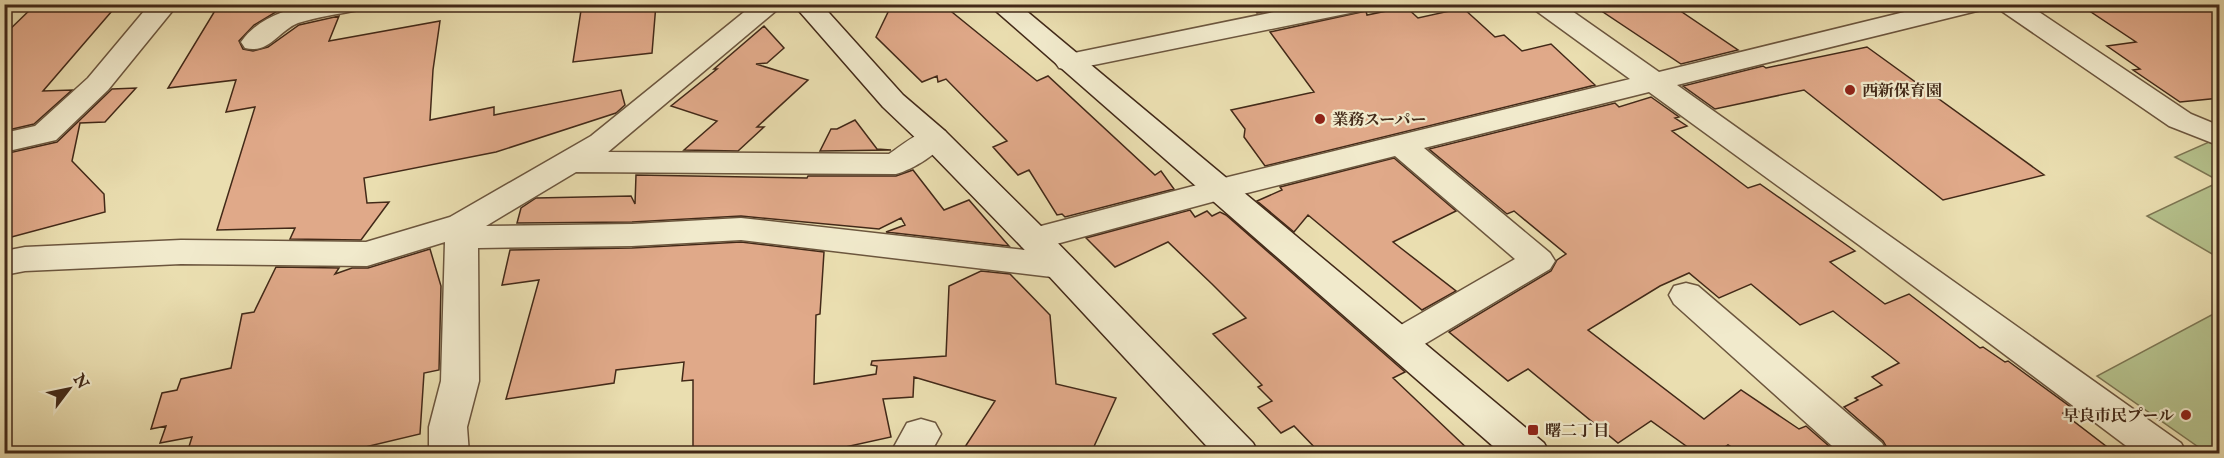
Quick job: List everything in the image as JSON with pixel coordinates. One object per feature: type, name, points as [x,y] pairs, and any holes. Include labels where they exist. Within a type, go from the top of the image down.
[{"type":"street","points":[[4,142],[45,133],[98,84],[165,4]]},
{"type":"street","points":[[255,42],[288,18],[350,4]]},
{"type":"street","points":[[462,231],[602,143],[771,4]]},
{"type":"street","points":[[806,4],[893,100],[1035,239],[1239,453]]},
{"type":"street","points":[[1001,4],[1530,453]]},
{"type":"street","points":[[1069,62],[1355,4]]},
{"type":"street","points":[[1544,4],[1653,84],[1871,237],[2167,453]]},
{"type":"street","points":[[1035,239],[1220,189],[1972,4]]},
{"type":"street","points":[[2009,4],[2180,120],[2220,137]]},
{"type":"street","points":[[2180,120],[2220,114]]},
{"type":"street","points":[[573,162],[896,165],[934,138]]},
{"type":"street","points":[[1400,342],[1538,261],[1401,145]]},
{"type":"street","points":[[4,262],[25,259],[181,252],[367,254],[462,231],[632,235],[741,229],[1060,266]]},
{"type":"street","points":[[449,453],[448,427],[460,381],[462,231]]},
{"type":"street","points":[[1686,295],[1868,453]]},
{"type":"green space","points":[[2209,142],[2219,147],[2219,181],[2175,157]]},
{"type":"green space","points":[[2219,182],[2219,258],[2147,216]]},
{"type":"green space","name":"早良市民プール","points":[[2219,311],[2219,453],[2207,453],[2097,376]]},
{"type":"building","points":[[36,4],[118,4],[43,91],[72,90],[34,124],[4,131],[4,35]]},
{"type":"building","points":[[219,4],[282,4],[276,12],[254,25],[239,41],[243,49],[253,51],[268,47],[299,25],[339,16],[329,41],[440,21],[433,70],[430,120],[494,107],[494,115],[621,90],[625,105],[616,113],[496,152],[364,178],[367,203],[389,202],[361,240],[290,239],[295,228],[217,230],[255,107],[226,112],[236,80],[168,88]]},
{"type":"building","points":[[582,4],[656,4],[652,53],[573,62]]},
{"type":"building","points":[[892,4],[942,4],[1037,81],[1048,76],[1155,175],[1161,171],[1174,189],[1065,217],[1062,214],[1057,215],[1029,170],[1018,175],[993,147],[1007,141],[946,79],[938,82],[937,76],[922,82],[876,37]]},
{"type":"building","points":[[1250,4],[1299,4],[1257,13]]},
{"type":"building","points":[[1591,4],[1670,4],[1738,50],[1681,64]]},
{"type":"building","points":[[2079,4],[2220,4],[2220,98],[2180,102],[2133,70],[2140,69],[2107,46],[2136,42]]},
{"type":"building","points":[[1406,7],[1418,18],[1463,8],[1495,37],[1504,35],[1522,51],[1551,44],[1595,85],[1265,166],[1244,137],[1245,129],[1231,110],[1314,92],[1270,32],[1366,11],[1367,15]]},
{"type":"building","points":[[764,26],[784,48],[767,63],[756,64],[808,80],[757,127],[764,127],[738,151],[684,150],[717,121],[671,106],[717,69],[714,69]]},
{"type":"building","points":[[1867,47],[2044,175],[1943,200],[1804,90],[1715,109],[1683,86],[1763,66],[1766,68]]},
{"type":"building","points":[[136,88],[105,122],[80,123],[72,161],[104,194],[105,212],[4,239],[4,154],[57,142],[112,89]]},
{"type":"building","points":[[1651,97],[1679,117],[1675,118],[1687,126],[1672,131],[1748,188],[1760,184],[1855,251],[1830,262],[1885,304],[1909,294],[1980,348],[1983,347],[2005,362],[2008,361],[2072,408],[2063,413],[2115,453],[1890,453],[1883,441],[1844,407],[1858,400],[1855,398],[1882,385],[1872,377],[1899,363],[1833,311],[1800,325],[1751,284],[1719,298],[1689,273],[1660,286],[1588,330],[1704,419],[1741,390],[1799,429],[1806,426],[1837,453],[1741,453],[1728,445],[1716,453],[1696,453],[1651,421],[1618,443],[1528,369],[1508,381],[1449,332],[1551,271],[1557,260],[1566,254],[1514,211],[1507,214],[1429,149],[1615,103],[1619,107]]},
{"type":"building","points":[[855,120],[877,149],[891,150],[820,151],[831,129],[837,129]]},
{"type":"building","points":[[1394,158],[1456,211],[1393,242],[1456,291],[1422,310],[1308,215],[1294,232],[1257,201],[1282,190],[1280,187]]},
{"type":"building","points":[[913,170],[944,210],[969,200],[1009,246],[886,232],[905,225],[901,218],[879,229],[741,216],[632,222],[517,223],[521,208],[536,198],[631,196],[635,204],[636,175],[807,178],[808,176],[896,176]]},
{"type":"building","points":[[1190,210],[1195,217],[1207,211],[1212,216],[1220,212],[1226,215],[1405,372],[1393,378],[1472,453],[1320,453],[1294,426],[1281,433],[1258,408],[1272,401],[1258,387],[1262,385],[1213,334],[1246,318],[1212,284],[1168,242],[1115,267],[1086,238]]},
{"type":"building","points":[[741,242],[824,252],[820,314],[816,315],[814,384],[876,374],[877,366],[871,365],[872,361],[946,356],[949,286],[981,271],[1010,274],[1050,315],[1056,384],[1116,398],[1091,453],[961,453],[995,401],[914,377],[913,397],[883,399],[891,437],[818,453],[693,453],[693,380],[682,381],[684,362],[616,370],[614,383],[506,399],[539,280],[502,285],[510,250],[632,248]]},
{"type":"building","points":[[430,249],[441,286],[439,370],[424,373],[420,434],[340,453],[187,453],[192,437],[160,443],[166,426],[151,429],[162,393],[177,390],[181,379],[231,368],[242,314],[254,312],[276,267],[339,268],[335,274],[352,268],[368,268]]},
{"type":"place","name":"西新保育園","points":[[1850,90]]},
{"type":"place","name":"業務スーパー","points":[[1320,119]]},
{"type":"place","name":"早良市民プール","points":[[2186,415]]},
{"type":"place","name":"曙二丁目","points":[[1533,430]]}]
